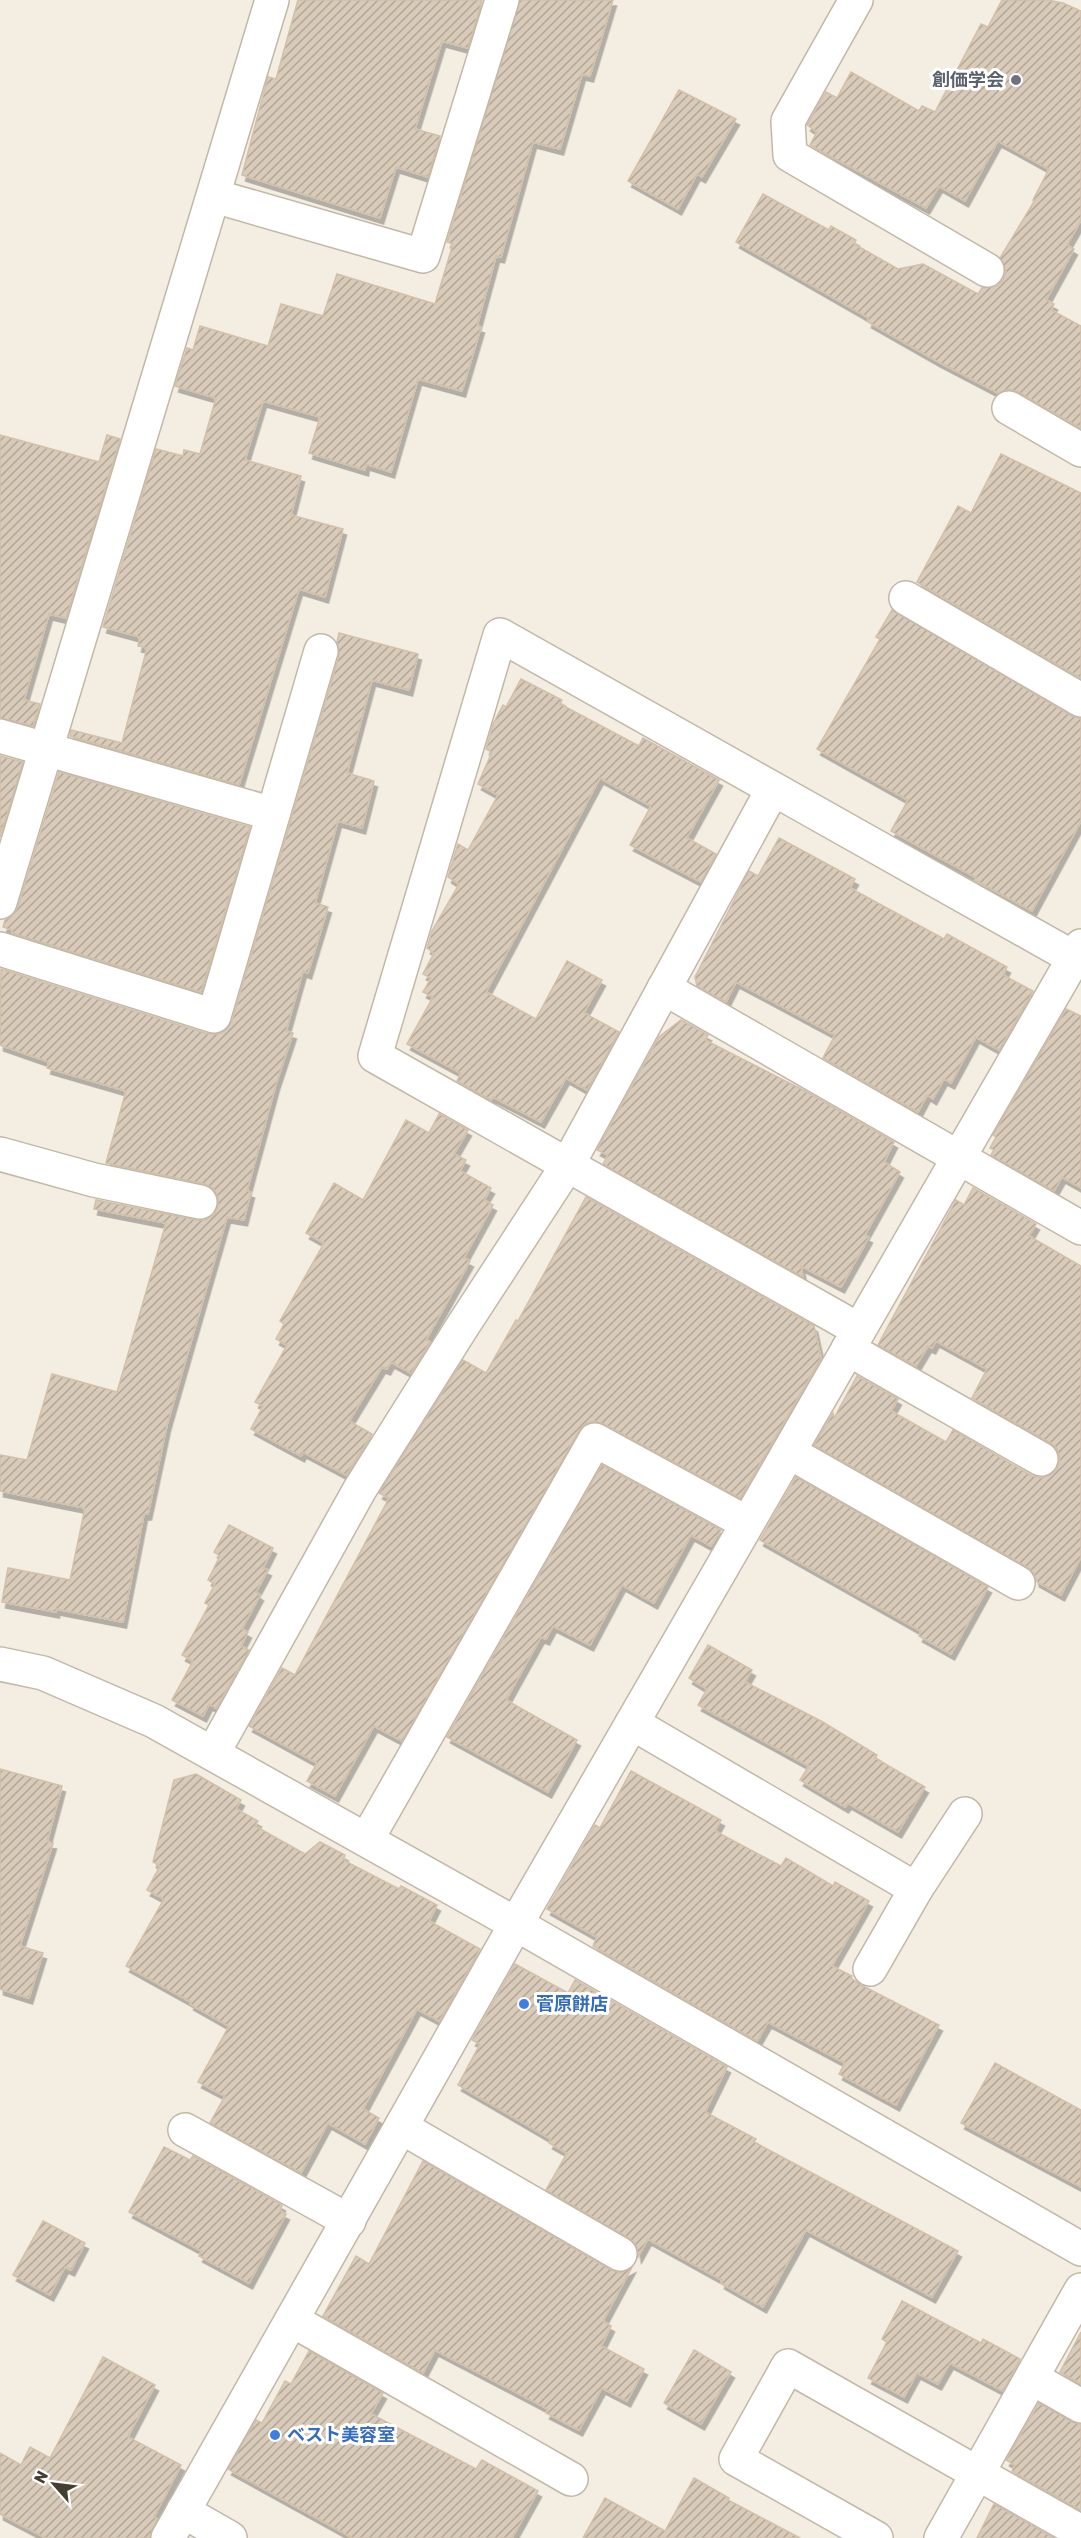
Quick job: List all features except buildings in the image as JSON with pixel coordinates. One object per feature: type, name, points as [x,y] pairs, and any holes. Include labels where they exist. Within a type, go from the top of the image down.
[{"type":"street","points":[[0,902],[272,0]]},
{"type":"street","points":[[214,196],[423,256],[502,0]]},
{"type":"street","points":[[856,0],[788,121],[790,154],[987,270]]},
{"type":"street","points":[[1009,408],[1081,450]]},
{"type":"street","points":[[906,598],[1081,700]]},
{"type":"street","points":[[230,2538],[176,2524],[516,1924],[854,1340],[958,1158],[1079,955],[773,789],[500,635],[375,1056],[567,1166],[854,1340],[1041,1459]]},
{"type":"street","points":[[0,949],[214,1016],[321,651]]},
{"type":"street","points":[[0,736],[273,814]]},
{"type":"street","points":[[213,1754],[360,1489],[567,1166],[773,789]]},
{"type":"street","points":[[664,988],[1081,1228]]},
{"type":"street","points":[[0,1154],[94,1180],[200,1202]]},
{"type":"street","points":[[367,1839],[594,1440],[747,1523]]},
{"type":"street","points":[[789,1452],[1018,1583]]},
{"type":"street","points":[[0,1664],[43,1673],[154,1721],[367,1839],[1081,2249]]},
{"type":"street","points":[[632,1723],[916,1889]]},
{"type":"street","points":[[870,1969],[916,1889],[965,1814]]},
{"type":"street","points":[[401,2127],[620,2254]]},
{"type":"street","points":[[185,2130],[349,2221]]},
{"type":"street","points":[[941,2538],[1081,2290]]},
{"type":"street","points":[[292,2320],[571,2479]]},
{"type":"street","points":[[876,2538],[736,2459],[788,2366],[1081,2532]]},
{"type":"street","points":[[1032,2378],[1081,2406]]},
{"type":"place","name":"創価学会","points":[[1016,80]]},
{"type":"place","name":"菅原餅店","points":[[524,2004]]},
{"type":"place","name":"ベスト美容室","points":[[275,2435]]}]
